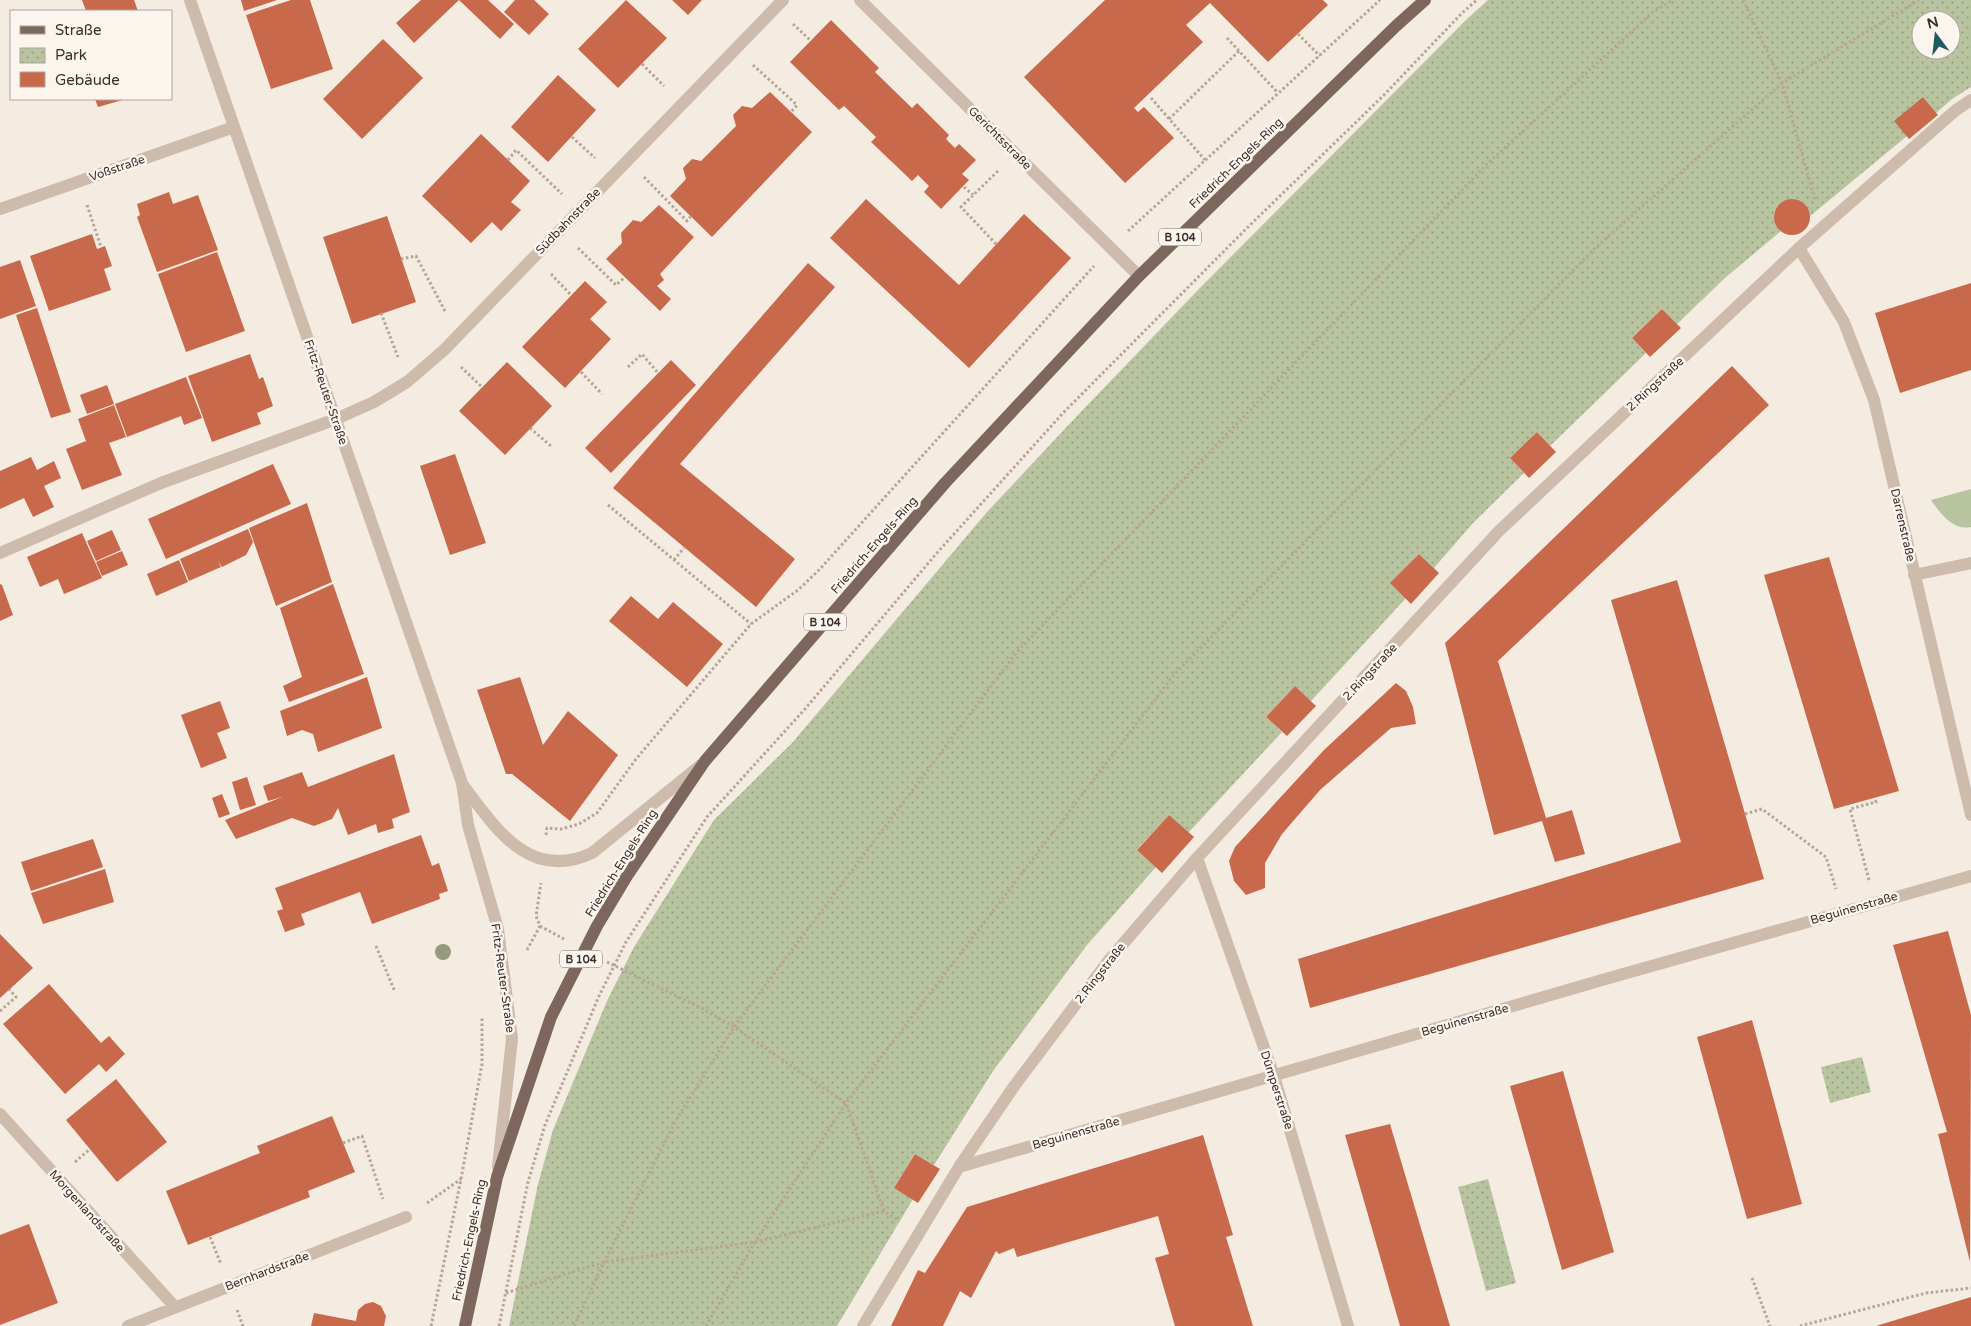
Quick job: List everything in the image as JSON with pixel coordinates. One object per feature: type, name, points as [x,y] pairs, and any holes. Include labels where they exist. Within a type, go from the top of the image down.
[{"type":"main road","name":"Friedrich-Engels-Ring","points":[[465,1326],[496,1177],[551,1017],[597,926],[627,876],[705,761],[945,483],[1139,276],[1425,0]]},
{"type":"street","name":"Fritz-Reuter-Straße","points":[[190,0],[462,783],[468,824],[498,929],[512,1039],[496,1177]]},
{"type":"street","name":"Südbahnstraße","points":[[0,553],[161,482],[336,419],[374,402],[407,382],[458,335],[783,0]]},
{"type":"street","name":"Gerichtsstraße","points":[[860,0],[1139,276]]},
{"type":"street","name":"2.Ringstraße","points":[[863,1326],[959,1167],[1015,1085],[1109,960],[1198,858],[1499,531],[1827,223],[1956,110],[1971,100]]},
{"type":"street","name":"Voßstraße","points":[[0,209],[234,127]]},
{"type":"street","name":"Darrenstraße","points":[[1800,248],[1844,322],[1874,400],[1971,815]]},
{"type":"street","points":[[1914,575],[1971,563]]},
{"type":"street","name":"Fritz-Reuter-Straße","points":[[462,783],[489,820],[512,844],[530,856],[544,860],[578,860],[592,853],[613,837],[705,761]]},
{"type":"street","name":"Dümperstraße","points":[[1198,858],[1274,1076],[1348,1326]]},
{"type":"street","name":"Beguinenstraße","points":[[959,1167],[1875,902],[1971,876]]},
{"type":"street","name":"Morgenlandstraße","points":[[0,1114],[175,1307]]},
{"type":"street","name":"Bernhardstraße","points":[[128,1326],[406,1217]]},
{"type":"path","points":[[499,1326],[528,1182],[545,1125],[613,966],[626,942],[707,817],[805,709],[970,517],[1063,413],[1250,225],[1383,96],[1462,13],[1477,0]]},
{"type":"path","points":[[574,1326],[604,1262],[675,1122],[734,1027],[1016,653],[1487,164],[1653,12],[1673,0]]},
{"type":"path","points":[[1743,0],[1782,83],[1813,196],[1827,223]]},
{"type":"path","points":[[706,1326],[755,1242],[846,1102],[1173,676],[1593,250],[1782,83],[1919,0]]},
{"type":"path","points":[[1298,34],[1320,56]]},
{"type":"path","points":[[1227,38],[1278,93]]},
{"type":"path","points":[[736,48],[797,105],[791,112]]},
{"type":"path","points":[[1169,119],[1240,51]]},
{"type":"path","points":[[642,64],[682,104]]},
{"type":"path","points":[[1151,98],[1206,160]]},
{"type":"path","points":[[572,137],[612,175]]},
{"type":"path","points":[[508,160],[516,150],[579,211]]},
{"type":"path","points":[[996,244],[962,207],[1015,154]]},
{"type":"path","points":[[627,160],[687,221],[691,216]]},
{"type":"path","points":[[80,182],[101,248]]},
{"type":"path","points":[[964,187],[973,195]]},
{"type":"path","points":[[560,230],[616,284],[625,277]]},
{"type":"path","points":[[401,260],[416,256],[458,335]]},
{"type":"path","points":[[381,314],[407,382]]},
{"type":"path","points":[[628,366],[642,354],[658,373]]},
{"type":"path","points":[[580,372],[602,394]]},
{"type":"path","points":[[530,428],[552,447]]},
{"type":"path","points":[[608,505],[751,624]]},
{"type":"path","points":[[674,560],[684,548]]},
{"type":"path","points":[[1874,798],[1876,802],[1850,809],[1875,902]]},
{"type":"path","points":[[1745,814],[1762,809],[1826,857],[1843,912]]},
{"type":"path","points":[[376,946],[395,992]]},
{"type":"path","points":[[613,966],[701,1008],[734,1027],[846,1102],[884,1211],[900,1221]]},
{"type":"path","points":[[0,1011],[16,997],[9,990]]},
{"type":"path","points":[[343,1143],[362,1136],[391,1223]]},
{"type":"path","points":[[406,1217],[461,1179]]},
{"type":"path","points":[[505,1294],[604,1262],[755,1242],[884,1211]]},
{"type":"path","points":[[1752,1278],[1770,1326]]},
{"type":"path","points":[[1800,1326],[1926,1293],[1971,1288]]},
{"type":"green space","points":[[1488,0],[1971,0],[1971,87],[1952,99],[1936,113],[1923,97],[1907,136],[1810,216],[1806,206],[1799,200],[1791,199],[1784,201],[1774,213],[1775,221],[1781,231],[1726,277],[1677,324],[1662,309],[1632,338],[1646,353],[1550,446],[1537,432],[1510,458],[1524,473],[1473,523],[1434,568],[1419,554],[1391,583],[1406,598],[1311,701],[1295,686],[1266,717],[1282,732],[1188,833],[1169,815],[1137,849],[1156,867],[1087,945],[993,1071],[934,1165],[915,1154],[894,1188],[913,1199],[837,1326],[509,1326],[538,1184],[553,1130],[607,1001],[634,947],[714,820],[793,742],[987,512],[1197,291]]},
{"type":"green space","points":[[1971,489],[1971,527],[1964,528],[1953,524],[1931,500]]},
{"type":"green space","points":[[1862,1057],[1871,1092],[1830,1103],[1821,1067]]},
{"type":"green space","points":[[1488,1179],[1516,1283],[1486,1291],[1458,1187]]},
{"type":"building","points":[[82,0],[134,0],[138,10],[86,10]]},
{"type":"building","points":[[241,0],[277,0],[244,11]]},
{"type":"building","points":[[291,0],[310,0],[333,69],[271,89],[246,15]]},
{"type":"building","points":[[421,0],[459,0],[414,43],[396,23]]},
{"type":"building","points":[[459,0],[488,0],[514,24],[500,39]]},
{"type":"building","points":[[515,0],[534,0],[549,14],[529,35],[504,12]]},
{"type":"building","points":[[626,0],[667,38],[618,88],[578,49]]},
{"type":"building","points":[[672,0],[702,0],[688,15]]},
{"type":"building","points":[[1105,0],[1323,0],[1328,5],[1268,62],[1210,3],[1186,25],[1203,42],[1134,108],[1138,112],[1144,107],[1174,138],[1125,183],[1024,77]]},
{"type":"building","points":[[831,20],[879,68],[875,72],[912,108],[917,103],[949,135],[946,139],[955,148],[959,144],[976,160],[962,174],[969,180],[941,209],[924,192],[929,186],[918,175],[912,181],[871,142],[876,137],[844,106],[839,110],[790,62]]},
{"type":"building","points":[[383,39],[423,78],[362,139],[323,99]]},
{"type":"building","points":[[558,75],[596,110],[548,162],[511,127]]},
{"type":"building","points":[[770,92],[812,132],[712,237],[670,196],[686,179],[683,168],[692,159],[701,161],[736,126],[733,115],[742,106],[752,108]]},
{"type":"building","points":[[1923,97],[1938,115],[1909,139],[1894,121]]},
{"type":"building","points":[[95,100],[122,100],[98,107]]},
{"type":"building","points":[[481,134],[530,181],[511,202],[521,210],[501,231],[492,222],[471,243],[422,196]]},
{"type":"building","points":[[169,192],[173,204],[198,195],[218,250],[157,272],[137,217],[140,215],[137,204]]},
{"type":"building","points":[[866,199],[959,285],[1024,214],[1071,258],[969,368],[830,238]]},
{"type":"building","points":[[1792,199],[1799,200],[1805,204],[1809,210],[1809,224],[1805,230],[1799,234],[1792,235],[1785,234],[1779,230],[1775,224],[1774,217],[1775,210],[1779,204],[1785,200]]},
{"type":"building","points":[[659,205],[694,237],[660,274],[664,280],[657,286],[671,299],[660,311],[606,259],[622,243],[621,233],[633,220],[641,222]]},
{"type":"building","points":[[387,216],[416,302],[352,324],[323,237]]},
{"type":"building","points":[[92,234],[97,249],[105,246],[112,266],[104,269],[111,290],[49,311],[30,256]]},
{"type":"building","points":[[217,252],[245,331],[186,352],[158,274]]},
{"type":"building","points":[[20,260],[36,306],[0,319],[0,267]]},
{"type":"building","points":[[808,263],[835,287],[680,464],[795,559],[756,607],[613,488]]},
{"type":"building","points":[[585,281],[607,302],[590,319],[611,339],[565,388],[522,347]]},
{"type":"building","points":[[1971,283],[1971,370],[1900,393],[1875,313]]},
{"type":"building","points":[[37,308],[71,412],[51,418],[16,315]]},
{"type":"building","points":[[1662,309],[1681,328],[1650,357],[1632,338]]},
{"type":"building","points":[[250,354],[259,379],[263,377],[273,406],[257,413],[261,424],[212,442],[188,376]]},
{"type":"building","points":[[671,360],[696,385],[611,473],[585,448]]},
{"type":"building","points":[[507,362],[552,406],[505,455],[459,411]]},
{"type":"building","points":[[1732,366],[1769,405],[1498,661],[1546,818],[1572,810],[1585,854],[1555,862],[1542,821],[1494,835],[1445,643]]},
{"type":"building","points":[[186,377],[202,418],[184,425],[181,416],[127,437],[115,404]]},
{"type":"building","points":[[107,385],[114,404],[87,414],[80,395]]},
{"type":"building","points":[[114,405],[126,437],[109,443],[122,475],[82,490],[66,449],[86,441],[78,419]]},
{"type":"building","points":[[1537,432],[1556,452],[1529,478],[1510,458]]},
{"type":"building","points":[[455,454],[486,543],[450,555],[420,466]]},
{"type":"building","points":[[31,457],[37,470],[54,461],[61,478],[44,486],[54,507],[33,517],[24,498],[0,509],[0,471]]},
{"type":"building","points":[[273,464],[291,504],[166,559],[148,519]]},
{"type":"building","points":[[307,503],[332,582],[276,606],[249,528]]},
{"type":"building","points":[[248,529],[253,542],[246,555],[222,567],[218,561],[221,567],[189,581],[180,559]]},
{"type":"building","points":[[112,530],[121,550],[96,561],[87,541]]},
{"type":"building","points":[[82,533],[102,578],[64,594],[58,579],[40,587],[27,557]]},
{"type":"building","points":[[122,551],[128,565],[102,576],[96,562]]},
{"type":"building","points":[[1419,554],[1439,573],[1411,604],[1390,583]]},
{"type":"building","points":[[1829,557],[1899,791],[1834,809],[1764,575]]},
{"type":"building","points":[[179,560],[188,582],[156,596],[147,574]]},
{"type":"building","points":[[1677,580],[1764,879],[1310,1008],[1298,959],[1681,842],[1611,600]]},
{"type":"building","points":[[0,584],[13,615],[0,621]]},
{"type":"building","points":[[333,584],[364,674],[289,702],[283,686],[302,677],[280,608]]},
{"type":"building","points":[[631,596],[658,619],[673,602],[723,644],[687,687],[609,621]]},
{"type":"building","points":[[367,677],[382,728],[318,752],[313,734],[302,730],[287,736],[280,711]]},
{"type":"building","points":[[520,677],[543,745],[568,711],[618,755],[570,821],[512,774],[506,774],[477,690]]},
{"type":"building","points":[[1396,683],[1406,691],[1413,707],[1416,724],[1391,728],[1320,790],[1282,834],[1265,863],[1265,888],[1246,895],[1234,881],[1229,861],[1235,847],[1324,750]]},
{"type":"building","points":[[1295,686],[1316,706],[1287,736],[1266,717]]},
{"type":"building","points":[[220,701],[230,728],[217,733],[227,758],[201,768],[181,715]]},
{"type":"building","points":[[394,754],[410,812],[392,819],[394,828],[378,833],[376,824],[348,835],[338,808],[332,819],[314,826],[292,818],[236,839],[225,820],[282,797],[268,801],[263,786],[302,772],[308,787]]},
{"type":"building","points":[[247,777],[256,805],[240,810],[232,782]]},
{"type":"building","points":[[222,794],[230,814],[219,818],[212,798]]},
{"type":"building","points":[[1169,815],[1194,837],[1162,873],[1137,850]]},
{"type":"building","points":[[421,835],[432,866],[439,863],[448,891],[439,894],[440,899],[372,924],[360,892],[301,914],[305,925],[285,932],[277,911],[283,909],[275,888]]},
{"type":"building","points":[[93,839],[103,867],[31,891],[21,862]]},
{"type":"building","points":[[105,869],[114,902],[43,924],[31,893]]},
{"type":"building","points":[[1948,931],[1971,1015],[1970,1262],[1938,1134],[1947,1132],[1893,945]]},
{"type":"building","points":[[0,934],[33,968],[0,998]]},
{"type":"building","points":[[49,984],[101,1043],[109,1036],[125,1054],[106,1072],[99,1064],[65,1094],[3,1024]]},
{"type":"building","points":[[1752,1020],[1802,1204],[1747,1219],[1697,1037]]},
{"type":"building","points":[[1563,1071],[1614,1252],[1562,1270],[1510,1086]]},
{"type":"building","points":[[116,1079],[167,1142],[117,1182],[66,1120]]},
{"type":"building","points":[[332,1116],[355,1172],[308,1191],[310,1197],[188,1245],[166,1191],[260,1153],[257,1146]]},
{"type":"building","points":[[1390,1124],[1450,1326],[1400,1326],[1345,1135]]},
{"type":"building","points":[[1203,1135],[1233,1235],[1226,1237],[1253,1326],[1175,1326],[1155,1258],[1169,1254],[1158,1216],[1017,1257],[1014,1248],[999,1254],[996,1251],[971,1298],[960,1291],[943,1326],[891,1326],[918,1270],[925,1273],[967,1207]]},
{"type":"building","points":[[915,1154],[940,1169],[918,1203],[894,1188]]},
{"type":"building","points":[[29,1224],[58,1303],[0,1325],[0,1235]]},
{"type":"building","points":[[1971,1297],[1971,1326],[1876,1326]]},
{"type":"building","points":[[373,1302],[381,1306],[386,1316],[384,1326],[311,1326],[314,1313],[356,1321],[358,1310],[365,1304]]}]
